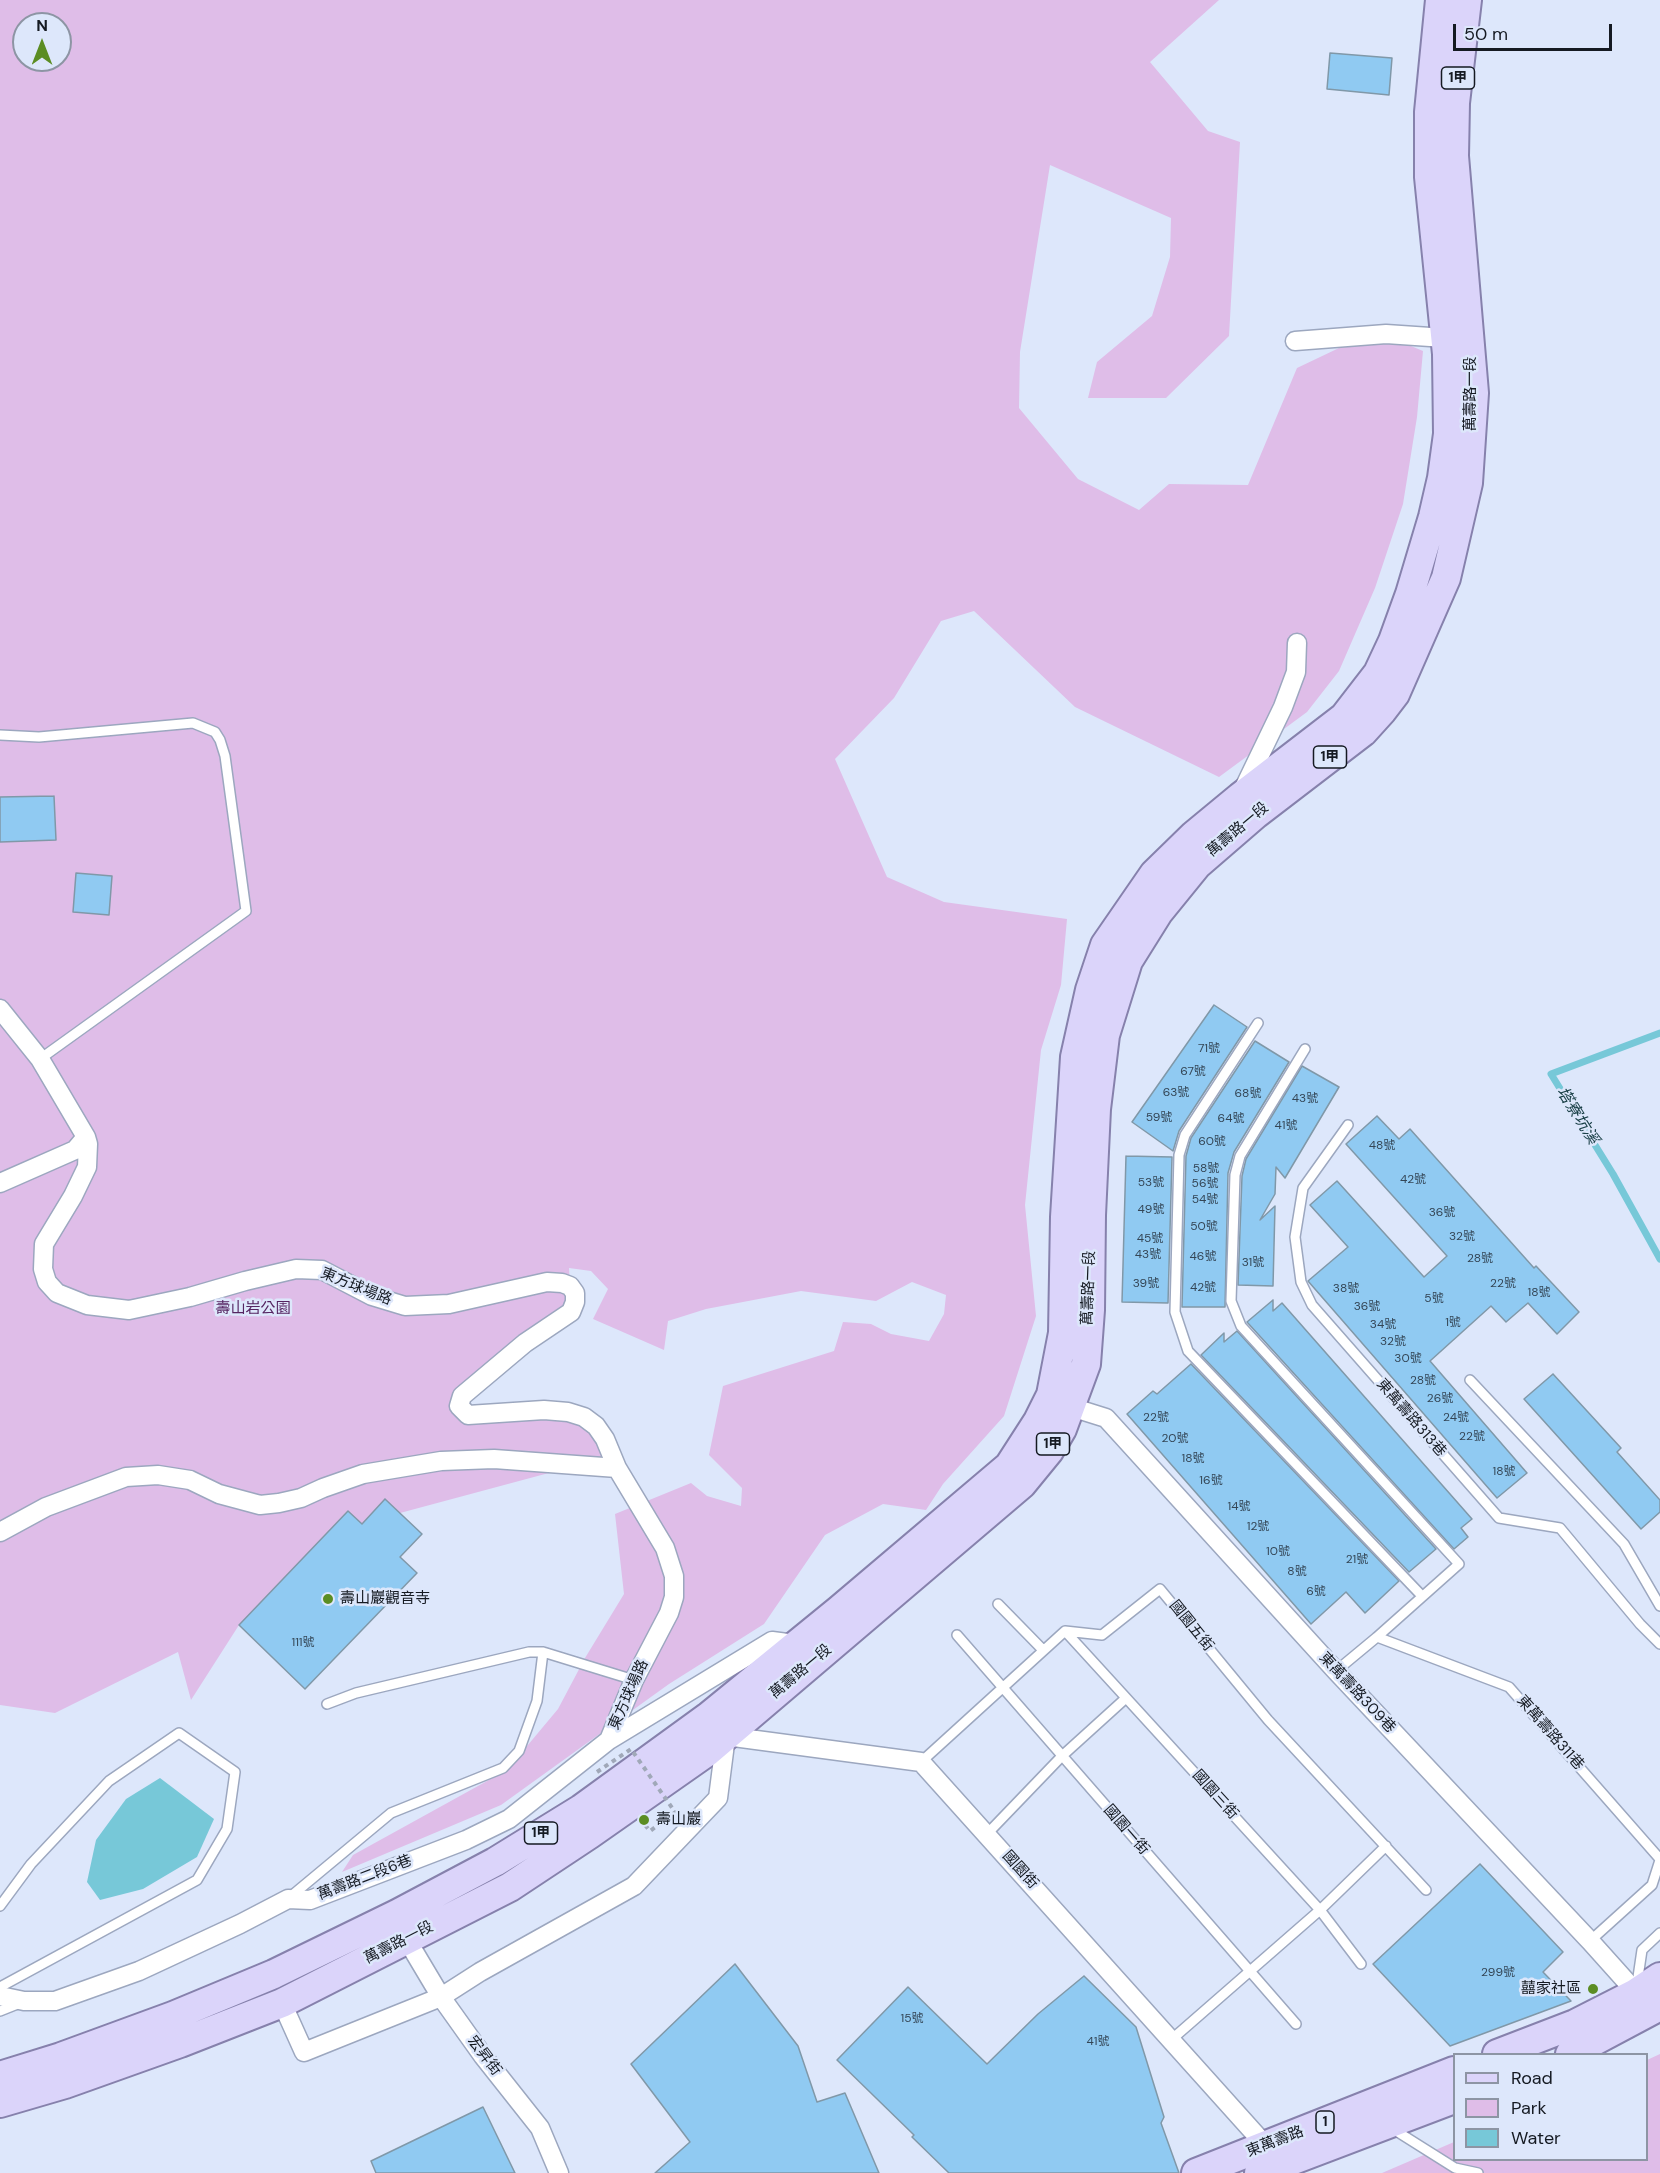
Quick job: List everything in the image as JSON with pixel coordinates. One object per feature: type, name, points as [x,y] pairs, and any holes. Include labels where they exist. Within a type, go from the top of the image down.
[{"type":"main road","name":"萬壽路一段","points":[[0,2076],[173,2016],[274,1974],[397,1914],[495,1862],[717,1726],[803,1653],[1022,1484],[1049,1451],[1062,1429],[1061,1401],[1086,1364],[1096,1109],[1105,1035],[1128,961],[1158,913],[1248,806],[1344,717],[1377,673],[1393,641],[1410,594],[1433,517],[1442,478],[1448,434],[1445,338],[1429,177],[1429,112],[1440,0]]},
{"type":"main road","name":"萬壽路一段","points":[[1248,806],[1363,732],[1382,711],[1395,694],[1446,578],[1468,483],[1474,393],[1454,156],[1455,103],[1467,0]]},
{"type":"main road","name":"萬壽路一段","points":[[0,2103],[65,2084],[180,2043],[282,2003],[510,1887],[707,1752],[717,1726]]},
{"type":"main road","points":[[1573,2053],[1649,2003],[1660,1977]]},
{"type":"main road","points":[[1502,2053],[1575,2024],[1649,2003]]},
{"type":"main road","name":"東萬壽路","points":[[1196,2173],[1453,2072]]},
{"type":"main road","name":"東萬壽路","points":[[1259,2173],[1453,2100]]},
{"type":"street","points":[[1295,341],[1386,334],[1445,338]]},
{"type":"street","points":[[1248,806],[1296,672],[1297,644]]},
{"type":"street","name":"東方球場路","points":[[0,1009],[40,1059],[86,1137],[87,1167],[73,1196],[44,1244],[43,1269],[47,1282],[57,1293],[87,1305],[129,1310],[190,1298],[245,1281],[296,1269],[322,1270],[372,1296],[405,1306],[449,1304],[528,1285],[562,1283],[570,1286],[575,1302],[571,1312],[525,1343],[462,1396],[459,1406],[468,1415],[544,1410],[568,1412],[584,1417],[596,1426],[617,1468],[665,1548],[674,1576],[674,1598],[669,1613],[634,1680],[609,1740]]},
{"type":"street","points":[[0,1183],[75,1150],[86,1137]]},
{"type":"street","name":"東萬壽路309巷","points":[[1061,1401],[1106,1418],[1336,1671],[1649,2003]]},
{"type":"street","points":[[0,1532],[46,1507],[126,1477],[158,1475],[190,1480],[219,1494],[260,1505],[301,1498],[363,1474],[441,1461],[494,1459],[617,1468]]},
{"type":"street","name":"東方球場路","points":[[609,1740],[772,1641],[803,1653]]},
{"type":"street","points":[[282,2003],[304,2052],[441,1997],[480,1972],[634,1886],[718,1798],[717,1726],[921,1762]]},
{"type":"street","name":"萬壽路二段6巷","points":[[0,1996],[24,2001],[55,2001],[139,1971],[288,1899],[310,1899],[466,1840],[509,1819],[609,1740]]},
{"type":"street","name":"國園街","points":[[921,1762],[1266,2146]]},
{"type":"street","name":"宏昇街","points":[[407,1940],[441,1997],[483,2056],[540,2128],[559,2173]]},
{"type":"lane","points":[[0,735],[39,737],[193,723],[214,732],[220,740],[225,756],[246,910],[40,1059]]},
{"type":"lane","points":[[1258,1023],[1185,1135],[1179,1155],[1175,1312],[1188,1351],[1422,1596]]},
{"type":"lane","points":[[1305,1049],[1240,1156],[1235,1175],[1232,1301],[1241,1326],[1459,1564],[1336,1671]]},
{"type":"lane","name":"東萬壽路313巷","points":[[1347,1125],[1303,1188],[1295,1237],[1301,1282],[1312,1305],[1499,1518],[1560,1528],[1640,1624],[1660,1644]]},
{"type":"lane","points":[[1470,1380],[1624,1544],[1660,1606]]},
{"type":"lane","name":"國園五街","points":[[1065,1631],[1102,1635],[1160,1589],[1268,1720],[1426,1890]]},
{"type":"lane","points":[[998,1604],[1043,1650]]},
{"type":"lane","points":[[921,1762],[1065,1631]]},
{"type":"lane","name":"國園三街","points":[[1065,1631],[1320,1911],[1361,1964]]},
{"type":"lane","name":"國園一街","points":[[957,1635],[1296,2024]]},
{"type":"lane","name":"東萬壽路311巷","points":[[1377,1637],[1509,1687],[1660,1860],[1652,1885],[1590,1941]]},
{"type":"lane","points":[[327,1704],[356,1693],[530,1652],[543,1652],[634,1680]]},
{"type":"lane","points":[[288,1899],[390,1813],[503,1768],[519,1751],[537,1701],[543,1652]]},
{"type":"lane","points":[[987,1834],[1062,1756],[1126,1698]]},
{"type":"lane","points":[[0,1906],[32,1864],[109,1781],[179,1732],[235,1772],[227,1829],[197,1880],[0,1987]]},
{"type":"lane","points":[[1171,2040],[1320,1911],[1386,1846]]},
{"type":"lane","points":[[1649,2003],[1642,1950],[1660,1933]]},
{"type":"lane","points":[[0,2011],[24,2001]]},
{"type":"lane","points":[[1385,2125],[1455,2168],[1478,2173]]},
{"type":"path","points":[[597,1772],[631,1749],[675,1812]]},
{"type":"green space","name":"壽山岩公園","points":[[0,0],[1219,0],[1150,62],[1208,131],[1240,142],[1229,336],[1166,398],[1088,398],[1097,362],[1152,316],[1170,257],[1171,218],[1050,165],[1020,352],[1019,408],[1078,479],[1139,510],[1169,484],[1248,485],[1297,368],[1339,348],[1394,339],[1423,351],[1417,417],[1403,504],[1375,588],[1339,671],[1307,712],[1219,777],[1075,707],[974,611],[941,621],[894,698],[835,759],[887,877],[944,902],[1067,919],[1061,985],[1041,1050],[1025,1205],[1036,1316],[1004,1416],[943,1484],[926,1510],[883,1504],[825,1535],[764,1624],[669,1684],[501,1805],[342,1872],[353,1855],[507,1770],[558,1709],[585,1658],[624,1594],[615,1514],[691,1483],[707,1496],[741,1506],[742,1488],[709,1455],[723,1386],[834,1351],[843,1322],[871,1324],[891,1334],[929,1341],[944,1314],[946,1295],[912,1282],[876,1301],[801,1291],[706,1309],[668,1321],[664,1350],[593,1319],[608,1289],[591,1271],[569,1268],[570,1286],[575,1302],[459,1406],[568,1412],[596,1426],[612,1456],[400,1513],[385,1499],[362,1524],[348,1512],[239,1625],[191,1700],[178,1652],[55,1713],[0,1705]]},
{"type":"green space","points":[[1660,2054],[1660,2173],[1382,2173],[1453,2142],[1453,2161],[1648,2161],[1648,2060]]},
{"type":"water","points":[[160,1778],[214,1819],[197,1857],[143,1889],[100,1900],[87,1882],[96,1840],[126,1799]]},
{"type":"building","points":[[1330,53],[1392,58],[1389,95],[1327,89]]},
{"type":"building","points":[[54,796],[56,840],[0,842],[0,797]]},
{"type":"building","points":[[76,873],[112,876],[109,915],[73,912]]},
{"type":"building","points":[[1214,1005],[1247,1027],[1179,1131],[1173,1151],[1132,1122]]},
{"type":"building","points":[[1255,1041],[1289,1062],[1234,1152],[1228,1173],[1225,1307],[1182,1307],[1186,1156],[1191,1138]]},
{"type":"building","points":[[1302,1066],[1339,1087],[1285,1178],[1276,1167],[1275,1194],[1260,1220],[1275,1206],[1273,1286],[1238,1285],[1242,1176],[1246,1159]]},
{"type":"building","points":[[1377,1116],[1399,1139],[1410,1129],[1534,1268],[1536,1266],[1579,1312],[1557,1334],[1528,1303],[1506,1322],[1491,1306],[1430,1361],[1527,1473],[1497,1498],[1308,1281],[1348,1247],[1310,1205],[1337,1181],[1424,1277],[1447,1256],[1346,1144]]},
{"type":"building","points":[[1126,1156],[1172,1157],[1168,1303],[1122,1302]]},
{"type":"building","points":[[1273,1300],[1273,1311],[1282,1303],[1472,1519],[1461,1528],[1468,1537],[1454,1549],[1247,1322]]},
{"type":"building","points":[[1237,1331],[1436,1549],[1409,1572],[1201,1355],[1224,1333],[1224,1342]]},
{"type":"building","points":[[1191,1364],[1399,1581],[1365,1613],[1346,1592],[1311,1624],[1127,1414],[1153,1391],[1157,1394]]},
{"type":"building","points":[[1553,1374],[1621,1448],[1617,1452],[1660,1500],[1660,1512],[1641,1529],[1524,1399]]},
{"type":"building","name":"壽山巖觀音寺","points":[[385,1499],[422,1534],[400,1557],[417,1573],[305,1689],[239,1625],[348,1511],[362,1524]]},
{"type":"building","points":[[1480,1864],[1563,1952],[1543,1972],[1571,2001],[1450,2046],[1373,1964]]},
{"type":"building","points":[[735,1964],[798,2046],[817,2102],[845,2093],[879,2173],[655,2173],[690,2142],[631,2064]]},
{"type":"building","points":[[1084,1976],[1136,2027],[1164,2117],[1161,2123],[1179,2173],[949,2173],[912,2137],[914,2135],[837,2060],[908,1987],[987,2064],[1038,2014]]},
{"type":"building","points":[[483,2107],[515,2173],[376,2173],[371,2161]]},
{"type":"waterway","name":"塔寮坑溪","points":[[1660,1033],[1551,1074],[1613,1174],[1660,1259]]},
{"type":"place","name":"壽山巖觀音寺","points":[[328,1599]]},
{"type":"place","name":"壽山巖","points":[[644,1820]]},
{"type":"place","name":"囍家社區","points":[[1593,1989]]}]
